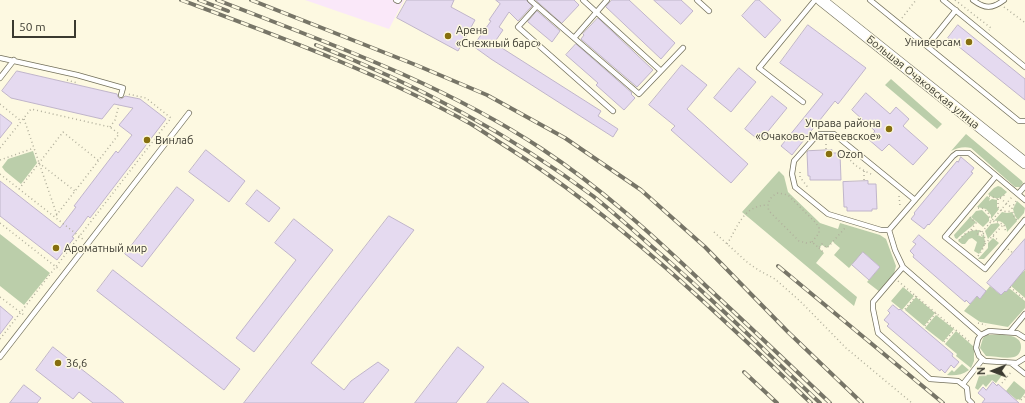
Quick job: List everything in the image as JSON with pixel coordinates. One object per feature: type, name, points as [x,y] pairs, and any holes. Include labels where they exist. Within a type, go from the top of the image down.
[{"type":"street","name":"Большая Очаковская улица","points":[[821,0],[1025,163]]},
{"type":"lane","points":[[530,0],[639,94],[682,48]]},
{"type":"lane","points":[[583,0],[661,71]]},
{"type":"lane","points":[[574,38],[607,0]]},
{"type":"lane","points":[[697,0],[709,11]]},
{"type":"lane","points":[[803,102],[759,68],[815,0]]},
{"type":"lane","points":[[870,0],[1019,121],[1025,121]]},
{"type":"lane","points":[[943,0],[1025,67]]},
{"type":"lane","points":[[973,0],[986,7],[995,6],[1001,2]]},
{"type":"lane","points":[[537,6],[518,27],[613,111]]},
{"type":"lane","points":[[927,46],[956,10]]},
{"type":"lane","points":[[0,58],[77,74],[123,88],[121,95]]},
{"type":"lane","points":[[0,78],[14,60]]},
{"type":"lane","points":[[0,357],[189,113]]},
{"type":"lane","points":[[915,200],[834,134],[818,134],[794,161],[792,174],[795,187],[828,214],[881,230],[889,230],[957,153],[969,153],[1018,197],[1025,200]]},
{"type":"lane","points":[[996,176],[944,237],[985,269],[1025,220]]},
{"type":"lane","points":[[1018,197],[1025,186]]},
{"type":"lane","points":[[889,230],[895,250],[903,267],[981,335]]},
{"type":"lane","points":[[903,267],[873,302],[873,310],[878,333],[930,379],[958,381],[964,384],[967,388],[968,399],[972,403]]},
{"type":"lane","points":[[1010,332],[1025,314]]},
{"type":"lane","points":[[1025,338],[1017,333],[989,331],[981,335],[978,339],[976,348],[982,360],[985,361],[1017,363],[1025,358]]},
{"type":"lane","points":[[964,384],[982,360]]},
{"type":"lane","points":[[1011,363],[1025,374]]},
{"type":"path","points":[[898,23],[916,0]]},
{"type":"path","points":[[1001,2],[1024,22]]},
{"type":"path","points":[[0,339],[171,118],[146,98]]},
{"type":"path","points":[[0,104],[21,121]]},
{"type":"path","points":[[110,127],[115,120],[119,105]]},
{"type":"path","points":[[0,148],[31,109],[110,127],[119,134],[56,216]]},
{"type":"path","points":[[24,118],[56,216]]},
{"type":"path","points":[[19,189],[63,132],[99,161]]},
{"type":"path","points":[[826,150],[825,140],[830,140]]},
{"type":"path","points":[[0,160],[34,148]]},
{"type":"path","points":[[847,151],[849,160],[864,171],[876,176]]},
{"type":"path","points":[[39,163],[75,191]]},
{"type":"path","points":[[799,170],[800,177],[810,190],[811,194]]},
{"type":"path","points":[[864,171],[864,181]]},
{"type":"path","points":[[0,174],[56,216],[88,243]]},
{"type":"path","points":[[1008,192],[999,199],[998,207],[1004,212],[1012,210]]},
{"type":"path","points":[[778,193],[788,195],[816,223],[819,228],[819,233],[812,242],[806,244],[798,241],[769,211],[768,204],[772,196],[778,193]]},
{"type":"path","points":[[898,194],[907,203]]},
{"type":"path","points":[[987,195],[999,199],[1006,204],[1012,210],[1018,222]]},
{"type":"path","points":[[982,232],[1013,196]]},
{"type":"path","points":[[900,197],[901,210],[910,200],[915,200]]},
{"type":"path","points":[[1012,210],[1018,197]]},
{"type":"path","points":[[728,244],[738,224],[754,207],[768,204]]},
{"type":"path","points":[[979,204],[975,209],[982,208],[986,210],[991,222]]},
{"type":"path","points":[[955,239],[958,241],[965,233],[970,231],[976,223],[969,216],[972,212]]},
{"type":"path","points":[[819,248],[822,244],[827,248],[851,221]]},
{"type":"path","points":[[991,222],[1000,222],[1004,225],[1006,233],[1005,237]]},
{"type":"path","points":[[0,223],[65,273]]},
{"type":"path","points":[[974,260],[985,244],[1004,225]]},
{"type":"path","points":[[970,231],[982,232]]},
{"type":"path","points":[[714,232],[748,263],[775,279],[800,300],[846,348],[912,403]]},
{"type":"path","points":[[982,232],[985,244]]},
{"type":"path","points":[[993,236],[1000,243]]},
{"type":"path","points":[[812,242],[824,253]]},
{"type":"path","points":[[1008,249],[1013,253]]},
{"type":"path","points":[[894,278],[972,344]]},
{"type":"path","points":[[1010,287],[1025,300]]},
{"type":"path","points":[[905,309],[916,296]]},
{"type":"path","points":[[0,297],[29,319]]},
{"type":"path","points":[[925,326],[936,313]]},
{"type":"path","points":[[944,342],[955,330]]},
{"type":"path","points":[[1002,383],[1016,367]]},
{"type":"path","points":[[1021,400],[1025,396]]},
{"type":"shaded area","points":[[305,0],[404,0],[389,29]]},
{"type":"green space","points":[[891,79],[942,124],[937,129],[885,85]]},
{"type":"green space","points":[[966,134],[1022,181],[1023,183],[1020,187],[1015,187],[971,148],[966,147],[951,151]]},
{"type":"green space","points":[[33,151],[37,163],[21,184],[2,167],[8,159]]},
{"type":"green space","points":[[779,171],[784,176],[788,192],[820,223],[838,229],[840,223],[880,235],[886,239],[896,266],[894,274],[880,292],[867,282],[880,267],[863,252],[849,268],[834,255],[840,248],[833,241],[827,248],[822,245],[819,248],[824,253],[816,263],[857,297],[854,306],[742,212]]},
{"type":"green space","points":[[998,186],[1007,192],[998,198],[993,198],[988,194]]},
{"type":"green space","points":[[987,196],[990,198],[989,201],[992,199],[997,200],[997,207],[999,209],[991,219],[991,215],[986,209],[977,207]]},
{"type":"green space","points":[[1017,201],[1025,208],[1024,213],[1018,220],[1013,209]]},
{"type":"green space","points":[[982,210],[989,217],[989,221],[983,227],[971,217],[976,211]]},
{"type":"green space","points":[[1002,212],[1012,212],[1017,221],[1007,232],[1004,224],[999,221],[994,221]]},
{"type":"green space","points":[[970,217],[976,222],[957,239],[955,238],[954,235]]},
{"type":"green space","points":[[998,223],[1000,225],[988,239],[985,231],[991,224]]},
{"type":"green space","points":[[980,230],[978,235],[982,237],[984,234],[985,244],[979,254],[974,251],[977,242],[972,238],[965,244],[958,241],[968,232]]},
{"type":"green space","points":[[0,234],[50,273],[24,305],[0,286]]},
{"type":"green space","points":[[993,238],[999,243],[984,259],[978,259],[988,248],[988,243]]},
{"type":"green space","points":[[1025,270],[1025,298],[1011,286],[1022,271],[1023,272]]},
{"type":"green space","points":[[990,286],[1001,295],[1009,288],[1025,301],[1025,308],[1008,327],[980,322],[964,311],[977,296],[980,298]]},
{"type":"green space","points":[[903,287],[914,296],[902,310],[891,301]]},
{"type":"green space","points":[[916,297],[935,313],[924,326],[905,310]]},
{"type":"green space","points":[[936,315],[954,329],[943,342],[925,328]]},
{"type":"green space","points":[[956,331],[974,347],[974,361],[971,368],[956,356],[957,354],[945,344]]},
{"type":"green space","points":[[987,335],[1008,335],[1017,339],[1020,342],[1020,352],[1017,356],[1011,358],[986,356],[980,348],[983,338]]},
{"type":"green space","points":[[962,364],[969,370],[958,375],[947,375],[952,370],[954,372]]},
{"type":"green space","points":[[1003,374],[996,383],[992,380],[986,387],[983,384],[978,390],[975,388],[979,376]]},
{"type":"green space","points":[[1014,381],[1025,390],[1025,393],[1020,400],[1017,400],[1006,391]]},
{"type":"building","name":"Арена «Снежный барс»","points":[[407,0],[454,0],[451,7],[475,20],[458,51],[397,18]]},
{"type":"building","points":[[496,0],[526,0],[532,6],[518,21],[509,12],[499,27],[503,30],[494,43],[601,111],[598,116],[618,129],[613,137],[473,46],[491,21],[489,20],[500,4]]},
{"type":"building","points":[[536,0],[574,0],[579,5],[562,23]]},
{"type":"building","points":[[612,0],[629,0],[675,43],[661,59],[606,7]]},
{"type":"building","points":[[654,0],[681,0],[693,11],[681,24]]},
{"type":"building","points":[[756,0],[759,0],[781,20],[765,38],[742,16]]},
{"type":"building","points":[[537,11],[560,31],[552,42],[528,22]]},
{"type":"building","points":[[598,18],[653,70],[637,87],[581,39],[584,35],[583,34]]},
{"type":"building","points":[[808,25],[866,68],[838,104],[835,101],[792,155],[781,146],[823,94],[780,63]]},
{"type":"building","points":[[958,25],[1025,79],[1025,100],[948,38]]},
{"type":"building","points":[[576,44],[632,93],[631,94],[635,98],[624,110],[596,85],[598,83],[566,55]]},
{"type":"building","points":[[682,65],[707,85],[687,109],[748,164],[731,183],[671,130],[675,126],[649,105]]},
{"type":"building","points":[[739,68],[756,82],[731,112],[714,98]]},
{"type":"building","points":[[17,71],[117,94],[120,99],[125,96],[140,99],[166,119],[90,218],[88,216],[72,237],[74,238],[57,260],[0,216],[0,181],[60,228],[76,207],[74,206],[116,151],[118,153],[132,135],[119,125],[133,108],[114,104],[102,119],[11,98],[2,91]]},
{"type":"building","name":"Управа района «Очаково-Матвеевское»","points":[[866,93],[890,114],[896,107],[909,119],[903,126],[928,148],[913,165],[889,144],[882,151],[868,139],[875,131],[852,110]]},
{"type":"building","points":[[772,96],[787,108],[760,141],[745,129]]},
{"type":"building","points":[[0,114],[12,123],[0,138]]},
{"type":"building","points":[[206,150],[245,181],[229,202],[189,172]]},
{"type":"building","points":[[832,150],[832,153],[840,153],[841,180],[810,180],[810,176],[808,176],[807,152]]},
{"type":"building","points":[[961,157],[974,168],[971,172],[973,173],[924,229],[911,219],[915,214],[914,213]]},
{"type":"building","points":[[868,181],[868,184],[876,184],[877,209],[872,209],[872,211],[847,211],[847,207],[844,207],[843,182]]},
{"type":"building","points":[[177,187],[194,200],[142,267],[125,254]]},
{"type":"building","points":[[257,190],[280,208],[269,222],[246,204]]},
{"type":"building","points":[[389,216],[414,230],[311,363],[344,390],[351,381],[378,362],[389,370],[363,403],[244,403]]},
{"type":"building","points":[[294,219],[333,250],[254,352],[236,338],[296,260],[275,243]]},
{"type":"building","points":[[919,235],[986,291],[980,299],[977,296],[970,304],[966,300],[965,302],[913,257],[914,255],[910,251],[916,244],[913,242]]},
{"type":"building","points":[[1025,239],[1025,269],[1006,292],[1005,291],[1001,295],[987,283]]},
{"type":"building","points":[[863,252],[880,267],[869,280],[852,265]]},
{"type":"building","points":[[113,270],[240,369],[224,390],[97,291]]},
{"type":"building","points":[[893,305],[899,310],[900,309],[953,354],[952,356],[959,362],[954,368],[951,365],[945,373],[941,369],[940,371],[887,326],[889,324],[884,320],[890,313],[888,311]]},
{"type":"building","points":[[0,306],[13,317],[0,334]]},
{"type":"building","points":[[53,347],[124,403],[93,403],[79,392],[73,399],[36,370]]},
{"type":"building","points":[[458,347],[484,367],[456,403],[415,403]]},
{"type":"building","points":[[993,382],[997,386],[998,384],[1019,403],[982,403],[985,399],[978,393],[983,387],[986,390]]},
{"type":"building","points":[[503,383],[529,403],[487,403]]},
{"type":"building","points":[[24,385],[41,398],[37,403],[10,403]]},
{"type":"railway","points":[[181,0],[292,42],[365,72],[401,88],[481,130],[551,177],[629,237],[703,301],[811,403]]},
{"type":"railway","points":[[199,0],[228,11]]},
{"type":"railway","points":[[217,0],[384,66],[424,84],[504,125],[542,149],[606,196],[647,231],[830,403]]},
{"type":"railway","points":[[251,0],[416,65],[487,95],[565,138],[641,190],[705,247],[788,332],[862,403]]},
{"type":"railway","points":[[316,45],[389,76],[459,111],[528,151],[561,173],[593,196],[672,264],[820,403]]},
{"type":"railway","points":[[778,266],[943,403]]},
{"type":"railway","points":[[744,372],[777,403]]},
{"type":"place","name":"Арена «Снежный барс»","points":[[448,36]]},
{"type":"place","name":"Универсам","points":[[969,42]]},
{"type":"place","name":"Управа района «Очаково-Матвеевское»","points":[[889,129]]},
{"type":"place","name":"Винлаб","points":[[147,140]]},
{"type":"place","name":"Ozon","points":[[829,154]]},
{"type":"place","name":"Ароматный мир","points":[[56,248]]},
{"type":"place","name":"36,6","points":[[58,363]]}]
